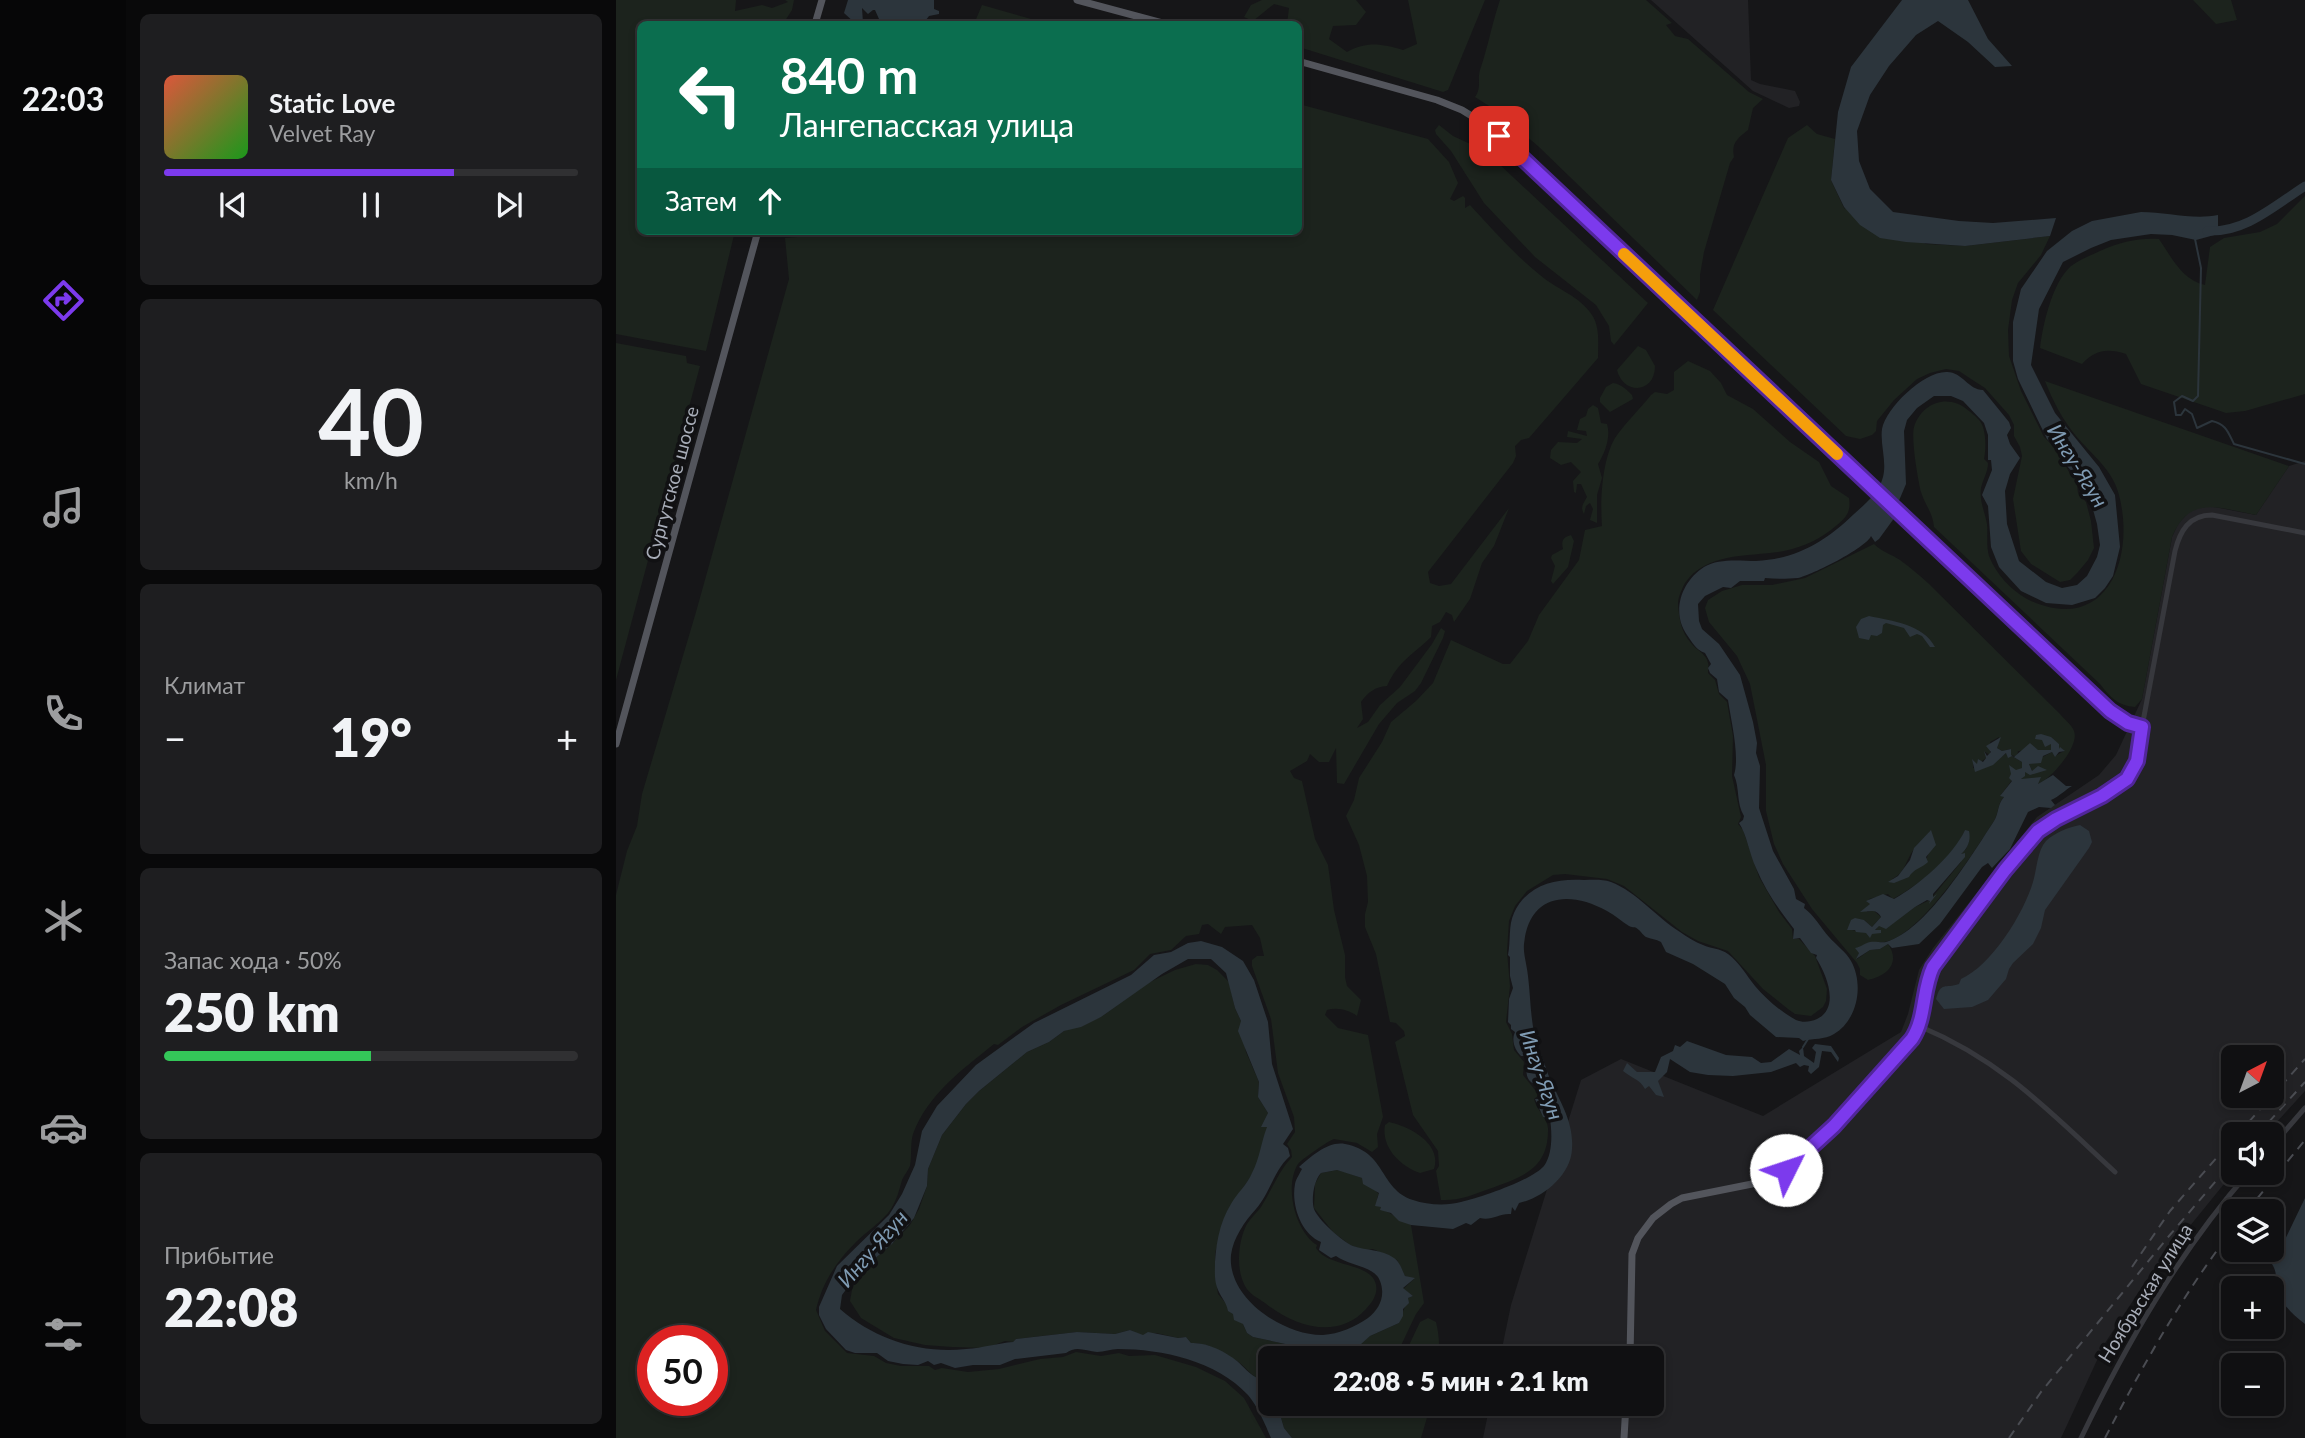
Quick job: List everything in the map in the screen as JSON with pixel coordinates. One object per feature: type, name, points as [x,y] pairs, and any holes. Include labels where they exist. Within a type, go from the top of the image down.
[{"type":"main road","points":[[816,21],[822,0]]},
{"type":"main road","points":[[1077,0],[1156,21]]},
{"type":"main road","points":[[1302,62],[1437,100],[1482,121],[2110,711],[2128,723],[2142,727],[2137,761],[2127,779],[2038,831],[2005,870],[1938,958],[1927,981],[1919,1026],[1907,1045],[1834,1126],[1786,1170],[1762,1182],[1682,1198],[1653,1218],[1638,1238],[1632,1254],[1630,1346]]},
{"type":"main road","name":"Сургутское шоссе","points":[[616,744],[757,235]]},
{"type":"main road","points":[[1624,1438],[1625,1416]]},
{"type":"street","points":[[2142,727],[2175,551],[2184,528],[2199,516],[2212,515],[2305,533]]},
{"type":"street","points":[[1919,1026],[1967,1048],[2010,1076],[2115,1172]]},
{"type":"street","points":[[2284,1132],[2305,1108]]},
{"type":"street","name":"Ноябрьская улица","points":[[2081,1438],[2156,1297],[2190,1246],[2239,1185]]},
{"type":"shaded area","points":[[616,0],[736,0],[735,11],[762,5],[772,8],[788,2],[785,0],[794,0],[792,10],[785,21],[637,21],[637,235],[734,235],[706,351],[616,334]]},
{"type":"shaded area","points":[[1262,0],[1356,0],[1366,12],[1356,25],[1333,26],[1329,39],[1347,52],[1368,45],[1403,50],[1417,44],[1408,0],[1485,0],[1448,90],[1443,92],[1302,48],[1302,21],[1287,21],[1289,8],[1274,4],[1253,21],[1244,17],[1251,5]]},
{"type":"shaded area","points":[[1500,0],[1646,0],[1672,23],[1666,25],[1675,36],[1688,39],[1749,92],[1763,99],[1753,108],[1748,130],[1734,144],[1734,157],[1704,252],[1697,300],[1539,147],[1500,113],[1475,97]]},
{"type":"shaded area","points":[[1651,0],[1748,0],[1751,80],[1795,91],[1799,106],[1789,108],[1753,91]]},
{"type":"shaded area","points":[[2193,0],[2231,0],[2237,20],[2216,24]]},
{"type":"shaded area","points":[[982,5],[1038,21],[975,21]]},
{"type":"shaded area","points":[[1302,105],[1428,139],[1449,162],[1458,183],[1450,199],[1454,201],[1463,196],[1465,208],[1470,205],[1531,267],[1581,303],[1595,320],[1598,358],[1529,438],[1521,440],[1515,446],[1516,456],[1513,463],[1428,572],[1430,583],[1439,586],[1451,584],[1509,508],[1494,546],[1482,563],[1470,599],[1454,622],[1452,615],[1446,612],[1440,622],[1432,626],[1431,637],[1401,664],[1387,686],[1375,689],[1364,698],[1361,702],[1363,719],[1357,728],[1368,722],[1380,705],[1400,687],[1441,628],[1445,631],[1443,638],[1421,683],[1415,691],[1397,703],[1379,724],[1344,784],[1337,783],[1336,748],[1329,762],[1319,762],[1310,754],[1307,761],[1290,771],[1294,778],[1302,781],[1315,839],[1328,865],[1334,910],[1345,955],[1347,986],[1361,1000],[1357,1016],[1335,1009],[1327,1010],[1325,1015],[1338,1028],[1368,1035],[1383,1117],[1377,1134],[1378,1147],[1372,1152],[1357,1143],[1334,1139],[1300,1162],[1294,1173],[1292,1196],[1303,1230],[1317,1245],[1316,1248],[1330,1259],[1358,1268],[1373,1278],[1376,1285],[1375,1295],[1366,1309],[1355,1319],[1342,1325],[1315,1327],[1276,1311],[1251,1294],[1242,1279],[1239,1265],[1243,1235],[1292,1157],[1287,1144],[1295,1132],[1294,1117],[1278,1073],[1271,1019],[1252,966],[1252,960],[1257,956],[1264,956],[1260,938],[1252,925],[1225,927],[1221,934],[1208,924],[1202,925],[1199,934],[1186,936],[1171,950],[1150,954],[1134,970],[1061,1005],[1022,1027],[998,1045],[994,1044],[947,1084],[919,1120],[913,1134],[910,1166],[891,1209],[836,1265],[822,1291],[816,1310],[825,1331],[847,1353],[874,1356],[886,1363],[901,1366],[929,1366],[935,1370],[942,1368],[968,1372],[999,1369],[1076,1352],[1101,1356],[1119,1353],[1129,1356],[1155,1355],[1196,1367],[1225,1381],[1244,1398],[1266,1438],[616,1438],[616,895],[627,851],[637,826],[642,794],[789,279],[785,238],[810,235],[1302,235]]},
{"type":"shaded area","points":[[1439,125],[1453,136],[1479,148],[1498,163],[1648,303],[1614,345],[1609,326],[1596,305],[1535,257],[1484,203],[1451,151],[1436,134],[1435,130]]},
{"type":"shaded area","points":[[1807,125],[1817,134],[1835,139],[1831,180],[1844,208],[1926,244],[1965,246],[2050,236],[2041,255],[2018,283],[2012,300],[2008,330],[2009,356],[2021,391],[2044,437],[2057,450],[2069,472],[2076,478],[2078,493],[2086,502],[2094,548],[2088,560],[2070,580],[2060,582],[2031,564],[2021,551],[2013,499],[2022,456],[2009,415],[1985,388],[1959,371],[1946,369],[1930,373],[1917,379],[1894,400],[1877,421],[1876,431],[1872,435],[1860,439],[1846,436],[1713,310],[1788,138]]},
{"type":"shaded area","points":[[2305,196],[2305,394],[2245,411],[2226,413],[2141,384],[2126,354],[2102,352],[2082,364],[2040,348],[2054,293],[2064,273],[2071,266],[2122,243],[2159,239],[2184,273],[2205,285],[2210,247],[2224,238],[2260,232],[2277,224]]},
{"type":"shaded area","points":[[616,343],[686,356],[687,363],[700,366],[616,680]]},
{"type":"shaded area","points":[[1638,346],[1646,350],[1655,366],[1650,382],[1638,388],[1625,384],[1617,370]]},
{"type":"shaded area","points":[[1688,361],[1710,371],[1727,395],[1753,409],[1790,442],[1819,462],[1831,486],[1849,498],[1849,510],[1843,519],[1812,541],[1784,551],[1730,557],[1705,565],[1685,583],[1678,604],[1685,634],[1705,657],[1708,673],[1715,680],[1719,694],[1727,702],[1733,736],[1732,776],[1741,817],[1738,824],[1743,830],[1759,877],[1792,929],[1793,939],[1799,939],[1815,956],[1827,989],[1826,1001],[1823,1007],[1811,1016],[1795,1014],[1763,989],[1728,951],[1698,941],[1682,932],[1624,886],[1607,879],[1553,875],[1527,891],[1515,906],[1509,921],[1507,952],[1510,986],[1506,1022],[1512,1034],[1514,1050],[1524,1062],[1523,1075],[1539,1095],[1534,1099],[1548,1128],[1544,1154],[1531,1170],[1522,1176],[1465,1197],[1441,1200],[1436,1171],[1439,1166],[1438,1151],[1413,1115],[1395,1042],[1405,1036],[1404,1031],[1396,1023],[1390,1022],[1376,954],[1365,927],[1367,876],[1359,845],[1346,816],[1354,800],[1359,778],[1382,742],[1391,722],[1433,683],[1451,640],[1503,664],[1510,664],[1528,641],[1539,615],[1579,560],[1585,530],[1602,526],[1603,481],[1607,458],[1615,438],[1651,395],[1655,392],[1667,394],[1674,390],[1674,372]]},
{"type":"shaded area","points":[[2045,381],[2289,466],[2256,515],[2207,507],[2188,514],[2179,523],[2172,537],[2142,699],[2135,707],[2119,703],[2111,697],[1934,527],[1921,492],[1913,441],[1918,418],[1923,411],[1937,403],[1953,402],[1961,405],[1979,420],[1984,431],[1984,459],[1988,463],[1981,497],[1987,524],[1988,552],[1996,569],[2021,595],[2054,608],[2077,608],[2095,600],[2109,586],[2118,566],[2123,544],[2119,495],[2107,470],[2066,423]]},
{"type":"shaded area","points":[[1613,383],[1625,389],[1633,399],[1610,412],[1600,402],[1600,398],[1606,387]]},
{"type":"shaded area","points":[[1593,405],[1598,408],[1601,423],[1607,424],[1608,434],[1605,450],[1598,464],[1602,478],[1597,495],[1597,523],[1590,520],[1593,509],[1590,503],[1584,514],[1583,512],[1587,497],[1581,484],[1577,484],[1576,493],[1574,492],[1573,481],[1581,472],[1571,462],[1561,465],[1550,458],[1551,450],[1558,442],[1577,443],[1582,439],[1567,437],[1568,431],[1587,436],[1586,431],[1577,430],[1580,419],[1586,416]]},
{"type":"shaded area","points":[[2305,461],[2305,1091],[2277,1122],[2221,1122],[2221,1185],[2223,1185],[2150,1275],[2105,1343],[2061,1438],[1483,1438],[1488,1416],[1664,1416],[1664,1346],[1502,1346],[1511,1305],[1581,1080],[1621,1059],[1763,1116],[1901,1032],[1919,970],[1933,948],[2037,817],[2099,775],[2116,755],[2142,699],[2172,537],[2178,524],[2189,512],[2204,505],[2256,515],[2289,466]]},
{"type":"shaded area","points":[[1571,535],[1574,541],[1568,567],[1553,584],[1551,581],[1555,566],[1552,555],[1563,549],[1563,540]]},
{"type":"shaded area","points":[[1874,544],[1904,563],[1928,583],[2070,724],[2075,737],[2063,761],[2050,776],[2038,784],[2033,779],[2021,778],[2025,771],[2032,770],[2029,764],[2052,752],[2055,756],[2064,751],[2061,748],[2059,750],[2059,744],[2046,736],[2042,739],[2051,743],[2051,750],[2018,751],[2017,757],[2011,755],[2011,749],[2002,751],[1997,748],[1999,737],[1990,742],[1990,755],[1985,752],[1986,758],[1977,765],[1973,760],[1973,768],[1982,769],[2007,753],[2022,762],[2022,768],[2011,774],[2012,780],[2001,795],[2004,797],[1994,821],[1942,895],[1908,930],[1892,940],[1877,942],[1859,953],[1857,959],[1870,950],[1880,949],[1888,944],[1892,951],[1890,968],[1868,980],[1860,975],[1857,963],[1812,909],[1783,864],[1774,844],[1766,811],[1766,765],[1750,684],[1737,656],[1709,622],[1705,608],[1708,600],[1722,591],[1742,585],[1772,585],[1805,578]],"holes":[[[1965,830],[1969,841],[1966,849],[1959,855],[1961,862],[1930,900],[1915,907],[1889,926],[1879,925],[1875,931],[1880,930],[1872,934],[1847,929],[1864,920],[1872,927],[1881,917],[1873,910],[1867,912],[1871,903],[1869,899],[1888,894],[1893,899],[1914,886],[1944,861]],[[1930,831],[1929,851],[1924,862],[1899,881],[1892,879],[1900,873],[1912,852]]]},
{"type":"shaded area","points":[[1196,964],[1208,965],[1229,982],[1241,1021],[1246,1052],[1259,1082],[1258,1097],[1268,1113],[1265,1126],[1268,1127],[1260,1157],[1227,1212],[1215,1253],[1218,1294],[1243,1324],[1247,1333],[1253,1337],[1295,1346],[1258,1346],[1258,1378],[1240,1363],[1209,1346],[1191,1343],[1186,1337],[1156,1333],[1143,1336],[1130,1330],[1115,1334],[1077,1332],[1016,1339],[986,1348],[952,1347],[925,1345],[894,1338],[861,1318],[850,1301],[859,1272],[910,1225],[919,1209],[927,1186],[928,1169],[942,1135],[966,1104],[1027,1052],[1049,1042],[1064,1031],[1101,1017],[1148,983],[1175,970]]},
{"type":"shaded area","points":[[1389,1122],[1415,1132],[1429,1144],[1435,1160],[1434,1169],[1420,1173],[1399,1161],[1386,1141],[1385,1125]]},
{"type":"shaded area","points":[[1337,1170],[1362,1178],[1379,1194],[1377,1198],[1384,1210],[1411,1225],[1424,1303],[1401,1346],[1356,1346],[1370,1336],[1399,1323],[1408,1298],[1413,1296],[1403,1289],[1414,1279],[1405,1276],[1397,1260],[1373,1249],[1364,1250],[1350,1245],[1333,1232],[1314,1208],[1315,1184],[1321,1173]]},
{"type":"shaded area","points":[[1428,1318],[1436,1322],[1439,1346],[1409,1346],[1420,1322]]},
{"type":"shaded area","points":[[1280,1416],[1427,1416],[1421,1438],[1292,1438],[1284,1428]]},
{"type":"water","points":[[848,0],[934,0],[934,9],[939,11],[939,14],[929,16],[925,21],[877,21],[875,10],[868,14],[862,8],[863,21],[853,21],[844,13]]},
{"type":"water","points":[[1902,0],[1968,0],[1988,39],[2012,66],[1995,67],[1968,42],[1938,21],[1916,35],[1889,66],[1870,95],[1857,131],[1859,161],[1870,189],[1893,212],[1993,223],[2056,218],[2050,236],[1965,246],[1906,242],[1880,238],[1860,225],[1844,207],[1831,180],[1838,112],[1851,67]]},
{"type":"water","name":"Ингу-Ягун","points":[[2141,212],[2199,217],[2218,215],[2218,234],[2196,240],[2151,234],[2111,240],[2063,262],[2039,309],[2031,365],[2055,413],[2099,467],[2115,495],[2120,547],[2113,576],[2095,598],[2072,605],[2046,603],[2021,591],[1999,567],[1991,547],[1988,506],[1982,495],[1992,470],[1991,460],[1988,460],[1988,435],[1984,423],[1963,401],[1951,396],[1934,396],[1917,408],[1907,420],[1904,431],[1906,484],[1895,517],[1879,539],[1875,542],[1871,536],[1849,554],[1805,576],[1740,581],[1731,588],[1723,587],[1705,596],[1698,604],[1702,629],[1719,644],[1740,675],[1757,743],[1756,753],[1760,766],[1759,808],[1773,851],[1794,889],[1796,899],[1805,904],[1804,908],[1851,961],[1855,970],[1858,991],[1856,1001],[1849,1020],[1842,1028],[1826,1037],[1803,1041],[1799,1038],[1776,1037],[1750,1015],[1725,984],[1693,964],[1666,952],[1661,942],[1646,937],[1610,913],[1579,900],[1565,899],[1542,906],[1527,927],[1524,952],[1536,1041],[1571,1130],[1572,1149],[1567,1168],[1546,1191],[1519,1203],[1515,1211],[1512,1207],[1511,1214],[1480,1218],[1471,1225],[1466,1223],[1453,1229],[1411,1225],[1399,1221],[1391,1213],[1375,1206],[1379,1193],[1363,1184],[1362,1178],[1337,1170],[1321,1173],[1315,1185],[1313,1200],[1314,1209],[1320,1219],[1353,1246],[1394,1258],[1405,1276],[1415,1278],[1403,1288],[1413,1296],[1408,1298],[1409,1303],[1403,1309],[1399,1323],[1370,1336],[1359,1346],[1295,1346],[1253,1337],[1247,1333],[1243,1324],[1234,1320],[1233,1314],[1228,1311],[1217,1288],[1215,1259],[1220,1230],[1233,1200],[1255,1167],[1267,1127],[1261,1127],[1268,1113],[1258,1097],[1259,1082],[1238,1031],[1241,1021],[1226,973],[1211,959],[1188,959],[1101,1017],[1081,1027],[1064,1031],[1049,1042],[1027,1052],[966,1104],[942,1135],[928,1169],[927,1186],[914,1218],[892,1244],[859,1272],[842,1295],[840,1309],[853,1320],[883,1336],[932,1349],[972,1348],[1013,1342],[1016,1339],[1077,1332],[1115,1334],[1130,1330],[1143,1335],[1148,1332],[1186,1337],[1191,1343],[1210,1346],[1227,1354],[1258,1378],[1258,1410],[1248,1395],[1221,1373],[1188,1359],[1153,1351],[1115,1349],[1097,1352],[1077,1349],[1066,1353],[1015,1359],[1000,1365],[955,1368],[941,1363],[934,1365],[928,1361],[918,1365],[903,1364],[888,1361],[877,1353],[855,1353],[846,1350],[826,1329],[819,1315],[819,1307],[837,1266],[889,1215],[915,1165],[922,1131],[937,1106],[976,1065],[1034,1023],[1131,975],[1154,955],[1171,952],[1188,943],[1201,941],[1222,947],[1243,961],[1254,980],[1268,1022],[1272,1064],[1293,1129],[1283,1144],[1288,1148],[1290,1156],[1234,1242],[1232,1271],[1238,1286],[1261,1312],[1276,1322],[1308,1334],[1341,1332],[1358,1324],[1375,1311],[1382,1292],[1380,1281],[1373,1272],[1336,1256],[1331,1258],[1319,1250],[1321,1242],[1308,1233],[1299,1218],[1294,1192],[1302,1169],[1299,1167],[1315,1154],[1326,1147],[1339,1144],[1359,1148],[1376,1162],[1402,1195],[1419,1202],[1437,1204],[1461,1202],[1505,1188],[1529,1177],[1547,1161],[1551,1143],[1550,1119],[1543,1117],[1535,1099],[1540,1099],[1542,1094],[1537,1093],[1539,1086],[1528,1078],[1525,1056],[1521,1056],[1515,1048],[1515,1032],[1508,1022],[1509,999],[1513,988],[1508,955],[1511,923],[1520,903],[1534,890],[1563,880],[1611,882],[1629,892],[1688,938],[1728,954],[1764,996],[1790,1017],[1806,1022],[1824,1014],[1830,999],[1817,955],[1811,953],[1800,938],[1793,939],[1794,929],[1764,884],[1739,823],[1744,816],[1734,775],[1736,749],[1728,700],[1719,692],[1717,679],[1710,673],[1708,668],[1711,664],[1705,653],[1694,646],[1682,626],[1679,607],[1684,589],[1696,573],[1710,564],[1785,557],[1810,547],[1843,524],[1872,497],[1881,483],[1884,465],[1882,429],[1890,411],[1917,384],[1946,372],[1952,372],[1973,387],[1983,390],[2009,422],[2011,428],[2007,435],[2020,458],[2010,474],[2005,491],[2007,524],[2019,561],[2046,582],[2062,588],[2077,585],[2087,576],[2100,545],[2092,506],[2060,450],[2047,439],[2018,379],[2013,361],[2013,322],[2021,289],[2047,251],[2072,231],[2092,221]]},
{"type":"water","points":[[1869,616],[1915,628],[1930,639],[1935,647],[1930,647],[1922,636],[1917,634],[1910,637],[1904,628],[1886,623],[1882,633],[1877,636],[1871,635],[1869,640],[1859,638],[1856,627],[1861,619]]},
{"type":"water","points":[[2036,735],[2051,737],[2059,744],[2059,749],[2060,747],[2065,751],[2059,752],[2055,757],[2052,752],[2043,756],[2041,763],[2029,764],[2032,771],[2038,766],[2047,770],[2030,775],[2025,772],[2021,779],[2041,777],[2038,784],[2053,775],[2066,786],[2072,786],[2051,800],[2055,805],[2051,808],[2039,807],[2028,812],[2010,849],[1992,868],[1988,863],[1982,867],[1940,924],[1919,944],[1892,948],[1888,944],[1880,949],[1870,950],[1856,959],[1859,953],[1855,948],[1870,942],[1886,942],[1901,935],[1932,908],[1961,872],[1994,821],[2004,797],[2000,796],[2012,781],[2009,778],[2009,765],[2016,770],[2022,768],[2022,762],[2012,756],[2008,758],[2006,753],[1993,765],[1975,772],[1972,759],[1977,764],[1978,759],[1983,762],[1986,758],[1984,751],[1987,756],[1991,752],[1986,746],[2001,737],[1997,748],[2002,751],[2011,749],[2011,755],[2014,757],[2030,743],[2038,750],[2051,750],[2051,744],[2045,747],[2042,740],[2035,739]]},
{"type":"water","points":[[2080,825],[2089,831],[2092,842],[2045,910],[2041,928],[2033,944],[2013,963],[2006,979],[1988,1000],[1972,1007],[1944,1009],[1936,999],[1940,990],[1959,984],[1961,979],[1984,963],[2014,923],[2029,895],[2043,845],[2053,835]]},
{"type":"water","points":[[1931,830],[1936,845],[1926,857],[1928,862],[1909,877],[1894,883],[1888,882],[1898,876],[1910,860],[1914,848]]},
{"type":"water","points":[[1965,830],[1969,831],[1970,838],[1961,854],[1965,853],[1965,857],[1933,894],[1933,897],[1937,894],[1929,904],[1930,901],[1927,900],[1886,929],[1879,926],[1875,930],[1881,930],[1881,933],[1872,934],[1870,938],[1866,933],[1847,930],[1851,920],[1855,918],[1864,920],[1872,927],[1881,917],[1875,911],[1860,912],[1870,904],[1866,901],[1883,894],[1894,899],[1914,886],[1944,860]]},
{"type":"water","points":[[1687,1041],[1726,1055],[1752,1057],[1761,1063],[1771,1062],[1789,1049],[1800,1055],[1799,1051],[1803,1047],[1804,1056],[1814,1063],[1816,1052],[1812,1048],[1815,1044],[1831,1046],[1839,1058],[1838,1062],[1831,1052],[1822,1051],[1819,1067],[1811,1074],[1808,1071],[1809,1066],[1800,1067],[1796,1063],[1771,1072],[1733,1076],[1690,1072],[1670,1059],[1667,1072],[1658,1081],[1664,1097],[1656,1095],[1649,1086],[1645,1089],[1623,1071],[1627,1063],[1637,1072],[1655,1072],[1661,1057],[1673,1051],[1675,1045],[1680,1047]]},
{"type":"water","points":[[2305,1198],[2305,1324],[2284,1303],[2284,1276],[2276,1276],[2272,1264],[2284,1262],[2284,1242]]},
{"type":"water","name":"Ингу-Ягун","points":[[1261,1416],[1280,1416],[1284,1428],[1292,1438],[1271,1438]]},
{"type":"waterway","name":"Ингу-Ягун","points":[[2207,231],[2234,228],[2247,223],[2305,186]]},
{"type":"waterway","points":[[2195,239],[2201,268],[2198,396],[2193,401],[2182,396],[2174,402],[2176,415],[2181,415],[2185,409],[2192,414],[2197,428],[2212,421],[2217,422],[2226,429],[2234,444],[2305,464]]},
{"type":"waterway","points":[[1803,1047],[1808,1039]]},
{"type":"railway","points":[[2249,1122],[2305,1059]]},
{"type":"railway","points":[[2269,1122],[2305,1082]]},
{"type":"railway","points":[[2257,1199],[2305,1140]]},
{"type":"railway","points":[[2132,1267],[2170,1211],[2221,1153]]},
{"type":"railway","points":[[2009,1438],[2041,1392],[2221,1175]]},
{"type":"railway","points":[[2105,1438],[2164,1330],[2221,1246]]},
{"type":"slow traffic","points":[[1624,254],[1837,454]]},
{"type":"route","points":[[1499,136],[2110,711],[2133,726],[2142,727],[2137,761],[2127,779],[2102,796],[2046,825],[2023,847],[1938,958],[1927,981],[1919,1026],[1912,1039],[1834,1126],[1786,1170]]}]
